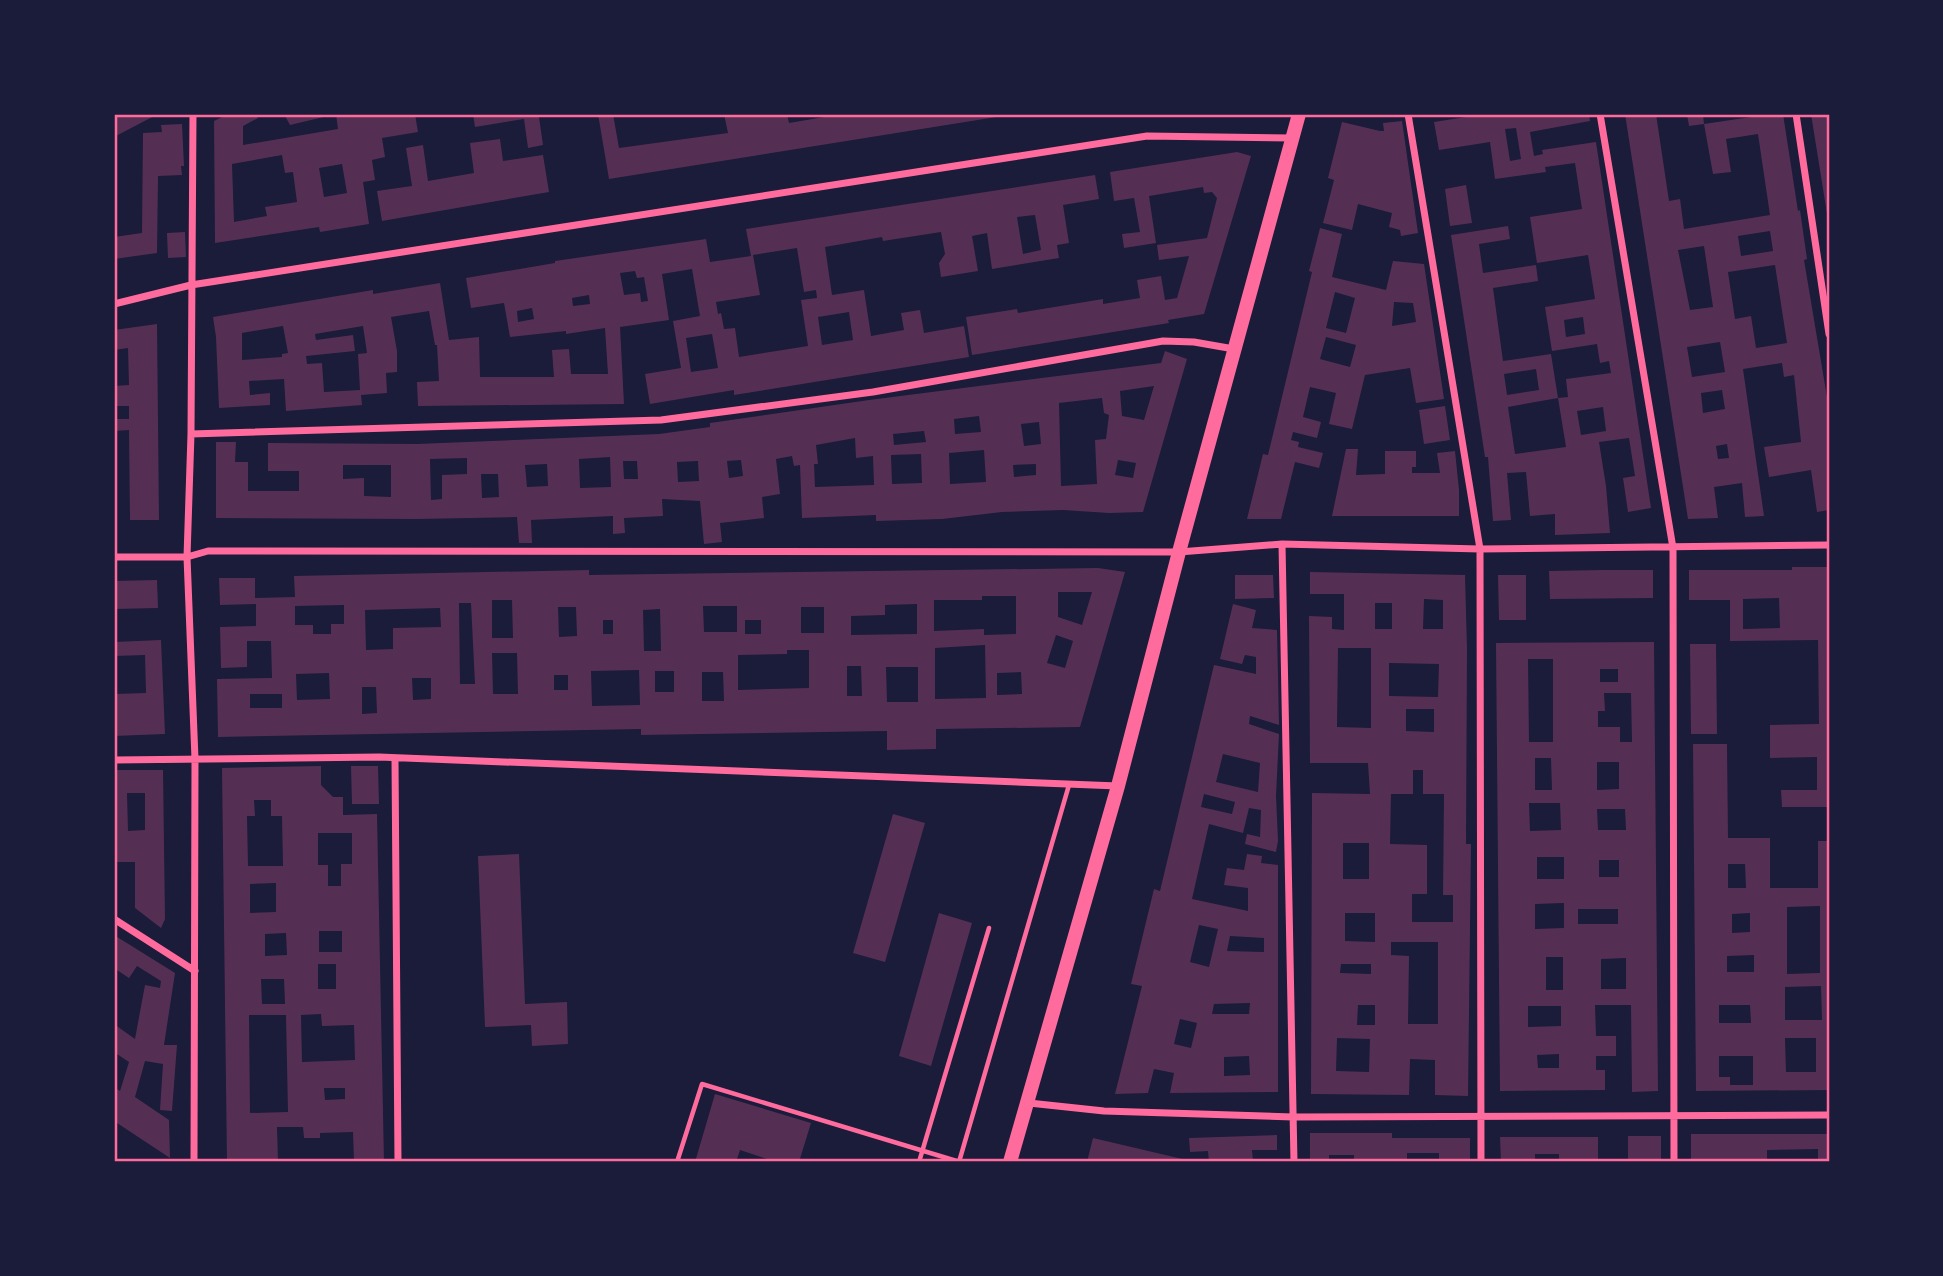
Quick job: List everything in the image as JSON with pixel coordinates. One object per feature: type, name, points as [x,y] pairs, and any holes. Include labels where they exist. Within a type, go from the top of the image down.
[{"type":"main road","points":[[1010,1162],[1118,786],[1299,114]]},
{"type":"street","points":[[193,114],[191,434],[187,557],[195,759],[194,1162]]},
{"type":"street","points":[[1408,114],[1480,549],[1481,1162]]},
{"type":"street","points":[[1600,114],[1673,548],[1674,1162]]},
{"type":"street","points":[[1796,114],[1829,334]]},
{"type":"street","points":[[114,304],[191,285],[1147,136],[1293,138]]},
{"type":"street","points":[[191,434],[661,420],[873,392],[1163,341],[1194,342],[1234,349]]},
{"type":"street","points":[[1282,544],[1294,1162]]},
{"type":"street","points":[[114,557],[187,557],[208,551],[1179,552],[1282,544],[1480,549],[1829,545]]},
{"type":"street","points":[[114,760],[379,757],[1118,786]]},
{"type":"street","points":[[395,758],[398,1162]]},
{"type":"street","points":[[114,919],[195,971]]},
{"type":"street","points":[[1029,1103],[1104,1111],[1293,1117],[1829,1115]]},
{"type":"lane","points":[[677,1162],[702,1084],[960,1162],[1069,785]]},
{"type":"lane","points":[[919,1162],[989,928]]},
{"type":"building","points":[[114,114],[158,114],[114,137]]},
{"type":"building","points":[[228,114],[255,114],[258,118],[243,126],[243,145],[338,129],[336,114],[369,114],[369,117],[415,114],[418,132],[382,138],[385,157],[372,160],[375,180],[363,182],[369,224],[320,232],[319,227],[215,243],[214,121]],"holes":[[[282,155],[285,173],[293,172],[297,202],[265,207],[267,216],[234,222],[232,164]],[[342,164],[347,193],[324,197],[319,168]]]},
{"type":"building","points":[[284,114],[332,114],[332,115],[290,125]]},
{"type":"building","points":[[473,114],[548,114],[539,117],[543,145],[528,148],[524,119],[475,127]]},
{"type":"building","points":[[598,114],[613,114],[619,148],[728,133],[724,114],[787,114],[789,123],[824,117],[824,114],[1009,115],[609,179]]},
{"type":"building","points":[[1485,114],[1589,114],[1590,121],[1530,132],[1534,156],[1543,154],[1542,150],[1596,142],[1651,508],[1628,512],[1623,478],[1635,476],[1629,438],[1599,442],[1610,533],[1555,535],[1555,514],[1530,516],[1526,472],[1507,473],[1511,520],[1493,521],[1488,457],[1485,457],[1451,235],[1508,226],[1510,239],[1479,244],[1483,273],[1536,265],[1538,281],[1493,288],[1503,361],[1551,354],[1558,398],[1568,397],[1566,379],[1611,373],[1609,361],[1600,363],[1597,344],[1552,351],[1545,307],[1595,299],[1588,255],[1537,263],[1530,217],[1582,209],[1575,163],[1545,167],[1546,172],[1495,179],[1490,142],[1439,150],[1434,122]],"holes":[[[1516,128],[1521,159],[1510,161],[1505,129]],[[1583,317],[1585,334],[1566,337],[1564,320]],[[1536,369],[1539,390],[1507,395],[1504,374]],[[1558,398],[1566,447],[1515,454],[1508,407]],[[1603,407],[1606,431],[1581,435],[1577,411]]]},
{"type":"building","points":[[1625,114],[1656,114],[1669,201],[1680,199],[1684,229],[1770,215],[1758,134],[1726,139],[1731,172],[1713,174],[1704,124],[1758,114],[1783,114],[1829,409],[1829,510],[1817,512],[1811,470],[1769,477],[1764,447],[1801,442],[1794,375],[1784,377],[1782,363],[1743,369],[1764,516],[1745,517],[1742,483],[1714,487],[1718,518],[1688,519]],"holes":[[[1770,231],[1773,251],[1741,256],[1738,236]],[[1704,246],[1713,307],[1690,310],[1678,250]],[[1775,265],[1787,343],[1756,348],[1751,316],[1735,319],[1728,272]],[[1720,342],[1725,372],[1692,377],[1687,347]],[[1722,390],[1725,409],[1703,413],[1701,393]],[[1727,444],[1729,458],[1718,459],[1716,446]]]},
{"type":"building","points":[[1687,114],[1703,114],[1704,124],[1689,126]]},
{"type":"building","points":[[1811,114],[1829,114],[1829,220],[1828,220]]},
{"type":"building","points":[[1402,121],[1418,233],[1401,236],[1400,230],[1389,227],[1392,213],[1358,204],[1352,230],[1323,223],[1334,180],[1328,178],[1342,122],[1384,131],[1383,123]]},
{"type":"building","points":[[182,124],[182,175],[158,176],[157,253],[114,259],[114,237],[142,233],[143,133],[162,132],[161,125]]},
{"type":"building","points":[[500,139],[503,161],[543,155],[549,192],[382,221],[377,191],[412,186],[406,148],[423,145],[428,181],[474,173],[470,143]]},
{"type":"building","points":[[1237,152],[1251,156],[1204,314],[1168,320],[1169,323],[972,355],[966,317],[1017,309],[1018,313],[1103,299],[1103,304],[1140,298],[1137,280],[1161,276],[1165,300],[1177,298],[1189,256],[1159,260],[1157,245],[1207,238],[1217,198],[1212,192],[1204,193],[1203,187],[1149,196],[1156,243],[1124,248],[1122,234],[1140,232],[1134,198],[1114,201],[1110,172]]},
{"type":"building","points":[[1095,175],[1099,199],[1063,205],[1069,243],[1057,245],[1059,258],[992,269],[987,233],[972,236],[978,271],[941,277],[939,263],[945,254],[941,232],[883,241],[882,237],[825,247],[832,295],[864,290],[871,336],[904,330],[901,313],[920,310],[924,333],[964,326],[969,357],[734,395],[734,390],[650,404],[645,374],[681,368],[673,321],[700,316],[692,269],[662,274],[669,320],[620,327],[624,404],[418,406],[417,382],[439,381],[437,345],[429,311],[391,317],[397,351],[397,372],[386,373],[387,393],[361,395],[362,405],[286,411],[284,379],[249,381],[250,395],[270,393],[270,405],[219,408],[213,317],[373,290],[373,294],[440,283],[449,340],[479,337],[480,377],[554,377],[552,350],[569,349],[571,374],[608,374],[605,328],[566,334],[566,331],[510,337],[504,303],[471,308],[466,278],[555,261],[706,239],[710,262],[751,256],[746,229]],"holes":[[[1035,215],[1041,250],[1023,254],[1017,217]],[[797,248],[804,292],[816,290],[817,298],[801,300],[808,346],[739,357],[735,328],[724,329],[716,302],[760,295],[753,255]],[[635,271],[637,278],[644,277],[648,301],[641,302],[640,293],[624,295],[620,273]],[[589,295],[590,304],[573,306],[572,298]],[[532,308],[534,319],[518,322],[517,311]],[[849,312],[853,340],[822,345],[818,317]],[[283,326],[288,353],[282,354],[282,357],[242,360],[242,333]],[[363,326],[367,353],[358,354],[360,390],[324,392],[322,363],[307,364],[306,356],[355,351],[353,335],[316,340],[315,334]],[[712,334],[718,368],[691,372],[686,338]]]},
{"type":"building","points":[[1466,185],[1472,223],[1450,226],[1445,189]]},
{"type":"building","points":[[1320,228],[1342,234],[1332,277],[1386,290],[1393,261],[1424,264],[1444,399],[1416,403],[1410,368],[1365,375],[1352,429],[1329,424],[1336,393],[1310,387],[1303,417],[1321,422],[1317,438],[1293,432],[1291,440],[1299,442],[1298,447],[1323,453],[1319,468],[1295,462],[1281,519],[1247,519],[1263,454],[1268,455],[1312,272],[1309,271]],"holes":[[[1335,292],[1355,298],[1346,333],[1326,328]],[[1394,302],[1413,303],[1416,322],[1392,326]],[[1326,337],[1356,345],[1350,367],[1320,359]]]},
{"type":"building","points":[[185,232],[186,257],[168,258],[167,233]]},
{"type":"building","points":[[157,324],[159,520],[130,520],[129,430],[114,431],[114,419],[129,419],[129,406],[114,406],[114,386],[129,385],[128,348],[114,350],[114,330]]},
{"type":"building","points":[[1165,351],[1187,359],[1143,512],[1002,512],[942,519],[876,521],[876,515],[802,518],[800,465],[794,466],[792,456],[776,459],[780,494],[762,497],[764,518],[720,523],[722,542],[704,544],[700,501],[662,499],[663,516],[624,518],[625,533],[613,534],[613,516],[531,520],[532,543],[519,543],[517,517],[216,518],[216,442],[236,442],[235,462],[248,462],[248,491],[299,491],[299,471],[268,471],[268,443],[417,444],[659,434],[710,427],[710,423],[869,400],[1161,363]],"holes":[[[1154,386],[1144,420],[1122,416],[1120,391]],[[1102,398],[1104,413],[1109,415],[1106,439],[1095,440],[1097,484],[1061,486],[1059,403]],[[979,416],[981,432],[955,434],[954,419]],[[1039,422],[1041,444],[1024,446],[1021,424]],[[924,431],[926,442],[894,445],[893,434]],[[855,438],[856,458],[873,456],[874,485],[815,487],[814,464],[818,464],[816,445]],[[984,450],[986,482],[950,484],[949,453]],[[921,454],[922,483],[892,484],[891,455]],[[610,457],[611,487],[580,488],[579,459]],[[467,458],[467,474],[442,475],[442,499],[431,500],[430,459]],[[741,460],[743,476],[729,478],[727,461]],[[1118,460],[1136,463],[1133,478],[1115,475]],[[623,461],[637,461],[638,479],[624,479]],[[698,461],[699,481],[678,482],[677,462]],[[547,464],[548,486],[527,487],[525,465]],[[1036,464],[1036,475],[1014,477],[1013,465]],[[343,465],[391,465],[391,497],[364,496],[364,478],[343,479]],[[481,474],[498,474],[499,497],[482,498]]]},
{"type":"building","points":[[1445,406],[1450,440],[1424,444],[1419,410]]},
{"type":"building","points":[[1346,449],[1358,449],[1356,475],[1385,474],[1385,451],[1416,451],[1416,467],[1412,467],[1412,473],[1440,473],[1437,453],[1455,451],[1459,516],[1332,516]]},
{"type":"building","points":[[1792,567],[1829,567],[1829,807],[1782,807],[1781,790],[1817,790],[1817,757],[1770,758],[1770,725],[1819,724],[1818,640],[1730,641],[1730,600],[1689,600],[1689,570],[1792,570]],"holes":[[[1779,598],[1780,628],[1743,629],[1743,599]]]},
{"type":"building","points":[[1098,568],[1125,572],[1080,727],[936,729],[936,749],[887,750],[887,731],[641,735],[641,729],[218,737],[217,679],[272,678],[271,641],[247,641],[247,667],[221,668],[220,627],[256,626],[256,604],[220,605],[219,578],[255,578],[255,598],[295,597],[294,576],[589,570],[589,575]],"holes":[[[1058,592],[1092,592],[1082,625],[1058,617]],[[982,596],[1016,596],[1016,634],[984,635],[984,629],[934,631],[934,600],[982,600]],[[492,600],[512,600],[513,638],[492,638]],[[459,603],[471,603],[475,684],[460,684]],[[917,604],[917,634],[851,635],[851,616],[885,615],[885,605]],[[344,605],[344,624],[331,624],[331,634],[313,634],[313,625],[295,625],[295,606]],[[703,606],[737,606],[737,632],[704,632]],[[558,607],[576,607],[577,636],[559,637]],[[801,607],[824,607],[824,633],[801,633]],[[440,608],[441,627],[393,628],[393,649],[366,650],[365,610]],[[660,609],[661,651],[644,651],[643,610]],[[603,620],[613,620],[613,634],[603,634]],[[745,620],[761,620],[761,634],[745,634]],[[1056,635],[1073,641],[1065,668],[1047,663]],[[985,645],[986,698],[935,699],[935,648]],[[787,650],[809,650],[809,688],[738,690],[738,655],[787,654]],[[492,653],[517,653],[518,694],[493,694]],[[847,666],[861,666],[862,696],[847,696]],[[886,667],[918,667],[918,702],[887,702]],[[639,670],[640,705],[592,706],[591,671]],[[655,671],[674,671],[674,692],[655,692]],[[702,672],[723,672],[724,701],[702,701]],[[1021,672],[1022,694],[997,695],[997,673]],[[329,673],[330,699],[297,700],[296,674]],[[554,675],[568,675],[568,690],[554,690]],[[412,678],[431,678],[431,699],[413,700]],[[362,687],[376,687],[377,713],[362,714]],[[250,694],[282,694],[282,708],[250,708]]]},
{"type":"building","points":[[1653,570],[1653,598],[1550,599],[1549,571]]},
{"type":"building","points":[[1310,572],[1465,575],[1466,844],[1471,844],[1468,1096],[1435,1095],[1435,1060],[1410,1059],[1409,1095],[1311,1094],[1312,793],[1370,794],[1368,763],[1310,763],[1309,616],[1332,617],[1332,629],[1344,630],[1344,594],[1310,594]],"holes":[[[1424,599],[1443,600],[1443,629],[1423,629]],[[1375,603],[1392,603],[1392,629],[1375,629]],[[1338,648],[1371,648],[1371,728],[1337,727]],[[1389,663],[1439,664],[1438,697],[1389,696]],[[1406,709],[1434,709],[1434,732],[1406,731]],[[1413,770],[1423,770],[1423,794],[1444,794],[1443,895],[1453,895],[1453,922],[1412,922],[1412,894],[1427,894],[1427,845],[1390,844],[1391,794],[1413,794]],[[1343,843],[1369,843],[1369,879],[1343,879]],[[1345,913],[1375,913],[1375,942],[1345,941]],[[1391,942],[1438,942],[1438,1024],[1408,1024],[1409,956],[1391,955]],[[1341,964],[1371,964],[1371,974],[1340,973]],[[1358,1005],[1375,1005],[1375,1025],[1357,1025]],[[1337,1038],[1370,1039],[1369,1072],[1336,1071]]]},
{"type":"building","points":[[1235,575],[1273,575],[1274,598],[1235,599]]},
{"type":"building","points":[[1498,575],[1526,575],[1526,620],[1499,620]]},
{"type":"building","points":[[157,580],[158,608],[114,609],[114,581]]},
{"type":"building","points":[[1233,604],[1256,610],[1252,628],[1277,630],[1279,725],[1250,716],[1249,724],[1279,734],[1276,852],[1245,844],[1247,834],[1260,837],[1261,810],[1249,808],[1243,833],[1209,824],[1192,899],[1248,911],[1248,888],[1224,885],[1227,868],[1244,870],[1247,854],[1262,856],[1261,863],[1278,865],[1278,1092],[1170,1093],[1174,1073],[1154,1069],[1148,1093],[1115,1094],[1142,986],[1131,984],[1154,889],[1160,891],[1214,665],[1256,674],[1256,657],[1245,655],[1242,664],[1220,659]],"holes":[[[1223,754],[1260,763],[1258,792],[1216,782]],[[1204,794],[1235,802],[1232,814],[1201,807]],[[1199,925],[1218,929],[1209,967],[1190,962]],[[1230,936],[1264,938],[1264,952],[1227,951]],[[1250,1003],[1249,1014],[1212,1014],[1214,1004]],[[1180,1019],[1197,1023],[1191,1048],[1174,1044]],[[1249,1056],[1250,1075],[1224,1076],[1224,1057]]]},
{"type":"building","points":[[161,640],[165,734],[114,736],[114,694],[146,693],[145,655],[114,656],[114,642]]},
{"type":"building","points":[[1654,642],[1658,1091],[1632,1092],[1631,1005],[1595,1005],[1596,1036],[1616,1036],[1616,1056],[1596,1056],[1596,1070],[1605,1070],[1605,1090],[1500,1091],[1496,643]],"holes":[[[1528,659],[1553,659],[1553,742],[1529,742]],[[1600,669],[1618,669],[1618,682],[1600,682]],[[1604,693],[1631,693],[1632,742],[1620,742],[1620,727],[1598,727],[1598,711],[1605,711]],[[1535,758],[1551,758],[1552,790],[1535,790]],[[1597,762],[1619,762],[1619,789],[1597,790]],[[1529,803],[1560,803],[1561,830],[1530,831]],[[1597,809],[1625,809],[1626,830],[1598,830]],[[1537,857],[1564,857],[1564,879],[1537,879]],[[1599,860],[1619,860],[1619,877],[1599,877]],[[1564,903],[1564,928],[1535,929],[1535,904]],[[1578,909],[1618,909],[1618,924],[1578,924]],[[1546,957],[1563,957],[1563,990],[1546,990]],[[1626,958],[1626,989],[1601,989],[1601,959]],[[1528,1006],[1561,1006],[1561,1026],[1528,1027]],[[1559,1054],[1559,1068],[1538,1068],[1537,1055]]]},
{"type":"building","points":[[1690,644],[1716,644],[1717,734],[1691,734]]},
{"type":"building","points":[[1693,744],[1727,744],[1728,838],[1770,838],[1770,888],[1818,888],[1818,841],[1829,841],[1829,1090],[1696,1091]],"holes":[[[1728,864],[1745,864],[1746,888],[1728,888]],[[1820,906],[1820,973],[1787,974],[1787,907]],[[1750,913],[1750,932],[1732,933],[1732,914]],[[1754,955],[1754,972],[1727,972],[1727,956]],[[1821,986],[1822,1020],[1785,1020],[1785,987]],[[1719,1005],[1750,1005],[1751,1023],[1719,1023]],[[1785,1038],[1816,1038],[1816,1072],[1786,1072]],[[1719,1056],[1753,1056],[1753,1085],[1730,1085],[1730,1077],[1719,1077]]]},
{"type":"building","points":[[321,766],[321,785],[333,797],[343,797],[343,815],[377,814],[384,1162],[354,1161],[353,1132],[320,1133],[320,1138],[304,1138],[303,1127],[277,1127],[278,1162],[227,1162],[222,768]],"holes":[[[254,800],[271,800],[271,816],[282,816],[283,866],[248,866],[247,816],[255,816]],[[318,833],[352,833],[352,864],[341,864],[341,886],[328,886],[328,865],[318,865]],[[276,883],[276,912],[250,913],[250,884]],[[319,931],[342,931],[342,952],[319,952]],[[286,933],[287,955],[265,956],[265,934]],[[318,964],[336,964],[336,989],[318,989]],[[261,979],[284,979],[285,1004],[262,1004]],[[321,1014],[322,1026],[354,1025],[355,1060],[302,1062],[301,1015]],[[249,1015],[286,1015],[288,1112],[250,1113]],[[324,1088],[345,1088],[345,1099],[325,1100]]]},
{"type":"building","points":[[351,766],[378,766],[379,804],[352,804]]},
{"type":"building","points":[[114,770],[163,770],[165,919],[161,928],[135,908],[135,862],[114,862]],"holes":[[[127,793],[145,793],[145,830],[128,831]]]},
{"type":"building","points":[[893,814],[925,823],[885,962],[853,953]]},
{"type":"building","points":[[519,854],[525,1004],[567,1002],[568,1044],[532,1046],[531,1025],[485,1027],[478,856]]},
{"type":"building","points":[[939,913],[972,923],[931,1066],[899,1056]]},
{"type":"building","points":[[114,935],[175,973],[164,1045],[177,1045],[172,1111],[160,1110],[163,1064],[145,1061],[135,1097],[169,1120],[170,1158],[114,1121],[114,1087],[120,1091],[129,1062],[114,1052],[114,1024],[135,1039],[145,985],[160,988],[161,981],[137,966],[129,978],[114,968]]},
{"type":"building","points":[[715,1094],[811,1123],[799,1162],[776,1162],[740,1150],[736,1162],[695,1162]]},
{"type":"building","points":[[1310,1133],[1392,1133],[1392,1138],[1470,1138],[1470,1162],[1439,1162],[1439,1153],[1407,1153],[1407,1162],[1354,1162],[1354,1155],[1329,1155],[1329,1162],[1310,1162]]},
{"type":"building","points":[[1691,1134],[1829,1134],[1829,1162],[1818,1162],[1818,1149],[1767,1150],[1767,1162],[1691,1162]]},
{"type":"building","points":[[1277,1135],[1277,1150],[1252,1150],[1253,1162],[1209,1162],[1208,1151],[1190,1152],[1189,1138]]},
{"type":"building","points":[[1628,1136],[1661,1136],[1661,1162],[1628,1162]]},
{"type":"building","points":[[1500,1137],[1598,1137],[1598,1162],[1559,1162],[1559,1154],[1535,1154],[1535,1162],[1501,1162]]},
{"type":"building","points":[[1093,1138],[1191,1161],[1191,1162],[1087,1162]]}]
